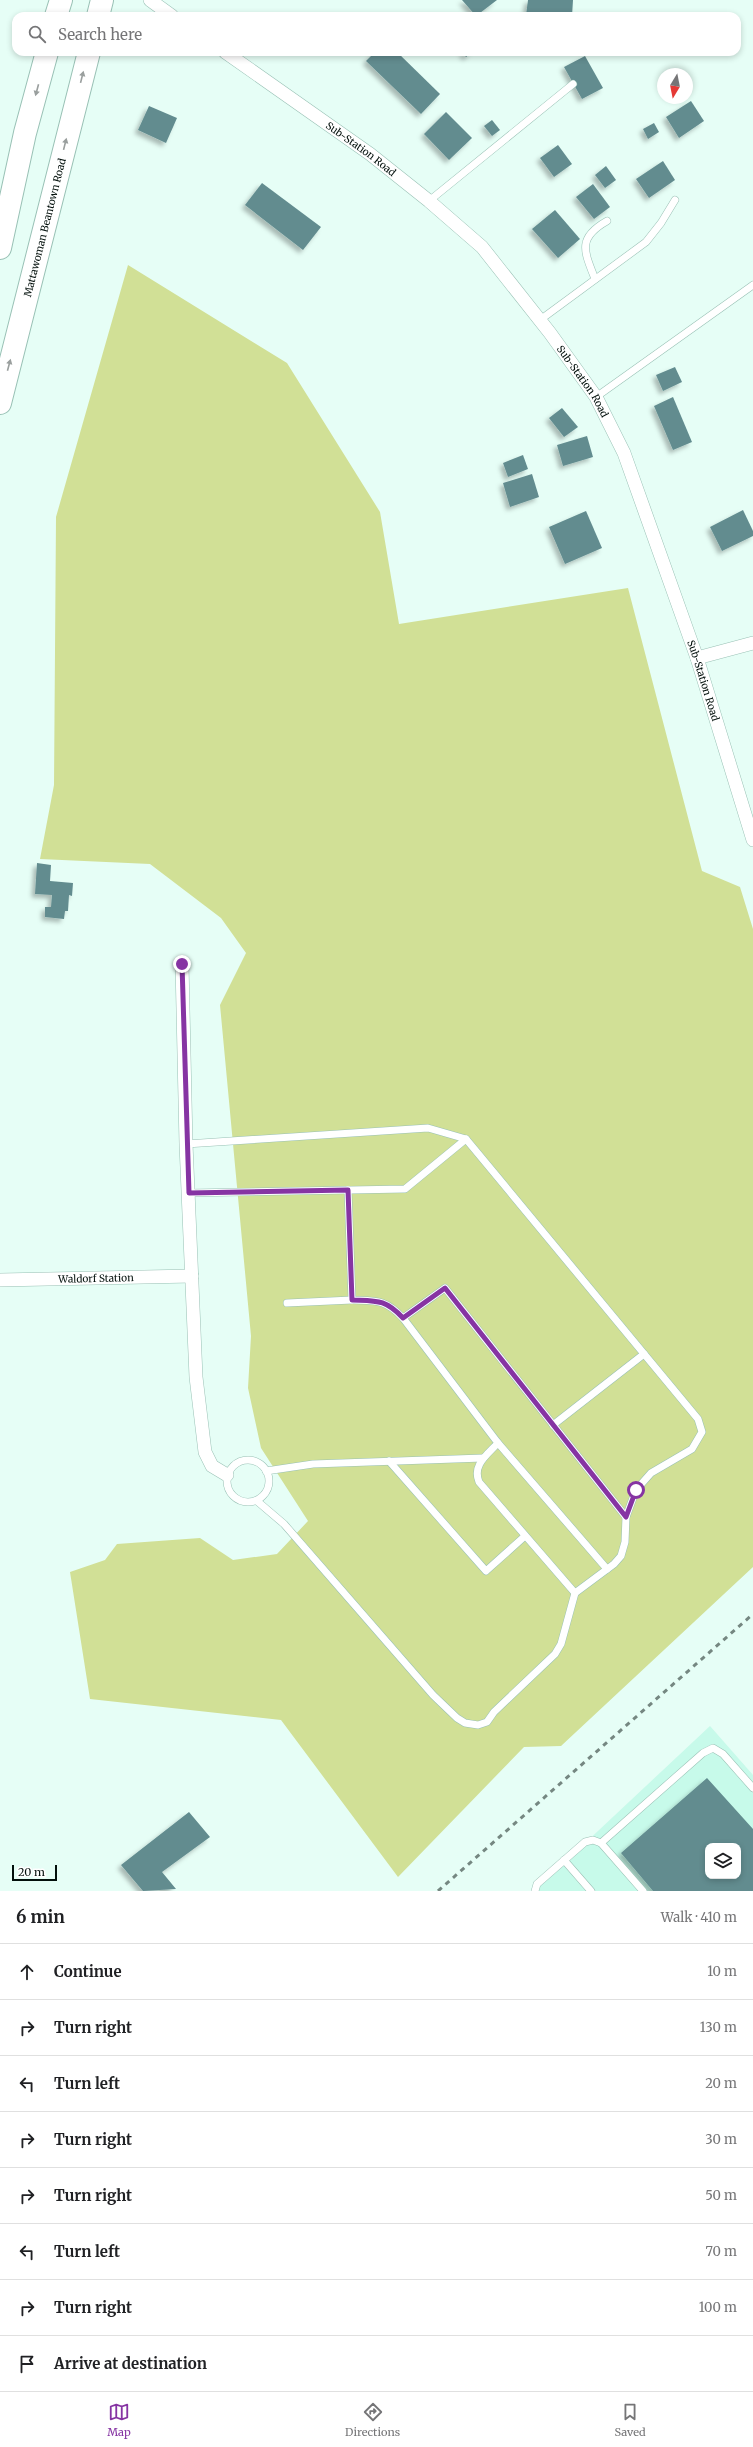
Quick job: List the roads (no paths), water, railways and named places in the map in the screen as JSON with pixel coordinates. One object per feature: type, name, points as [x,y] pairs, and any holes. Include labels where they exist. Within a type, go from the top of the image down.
[{"type":"highway","points":[[57,12],[61,0]]},
{"type":"highway","points":[[99,12],[102,0]]},
{"type":"highway","points":[[0,248],[26,133],[46,56]]},
{"type":"highway","name":"Mattawoman Beantown Road","points":[[0,403],[88,56]]},
{"type":"street","points":[[150,0],[166,12]]},
{"type":"street","name":"Sub-Station Road","points":[[230,56],[370,154],[430,201],[482,247],[540,320],[596,397],[624,453],[697,658],[753,840]]},
{"type":"street","points":[[697,658],[753,643]]},
{"type":"street","points":[[182,964],[186,1144],[196,1377],[205,1452],[212,1466],[227,1475]]},
{"type":"street","name":"Waldorf Station","points":[[0,1280],[192,1276]]},
{"type":"lane","points":[[430,201],[573,84]]},
{"type":"lane","points":[[540,320],[646,242],[661,223],[675,200]]},
{"type":"lane","points":[[595,279],[585,250],[587,237],[595,228],[607,221]]},
{"type":"lane","points":[[596,397],[753,286]]},
{"type":"lane","points":[[186,1144],[428,1128],[466,1139],[698,1419],[702,1432],[692,1449],[651,1473],[636,1490],[626,1517],[625,1542],[621,1556],[607,1570],[575,1593],[561,1644],[555,1654],[494,1712],[487,1722],[478,1725],[465,1723],[433,1695],[284,1524],[257,1501]]},
{"type":"lane","points":[[189,1193],[405,1189],[466,1139]]},
{"type":"lane","points":[[348,1190],[352,1300]]},
{"type":"lane","points":[[403,1318],[445,1288],[626,1517]]},
{"type":"lane","points":[[287,1303],[352,1300],[381,1301],[391,1306],[403,1318],[498,1444],[607,1570]]},
{"type":"lane","points":[[553,1425],[644,1354]]},
{"type":"lane","points":[[498,1444],[483,1458],[476,1475],[479,1482],[575,1593]]},
{"type":"lane","points":[[266,1471],[313,1464],[483,1458]]},
{"type":"lane","points":[[249,1460],[256,1462],[266,1471],[269,1477],[267,1491],[257,1501],[243,1502],[231,1495],[226,1482],[227,1475],[236,1464],[249,1460]]},
{"type":"lane","points":[[389,1461],[486,1571],[525,1536]]},
{"type":"lane","points":[[601,1843],[703,1753],[713,1748],[723,1754],[753,1788]]},
{"type":"lane","points":[[535,1891],[537,1884],[564,1860],[585,1842],[593,1840],[601,1843],[643,1891]]},
{"type":"lane","points":[[564,1860],[591,1891]]},
{"type":"railway","points":[[438,1891],[753,1614]]}]
